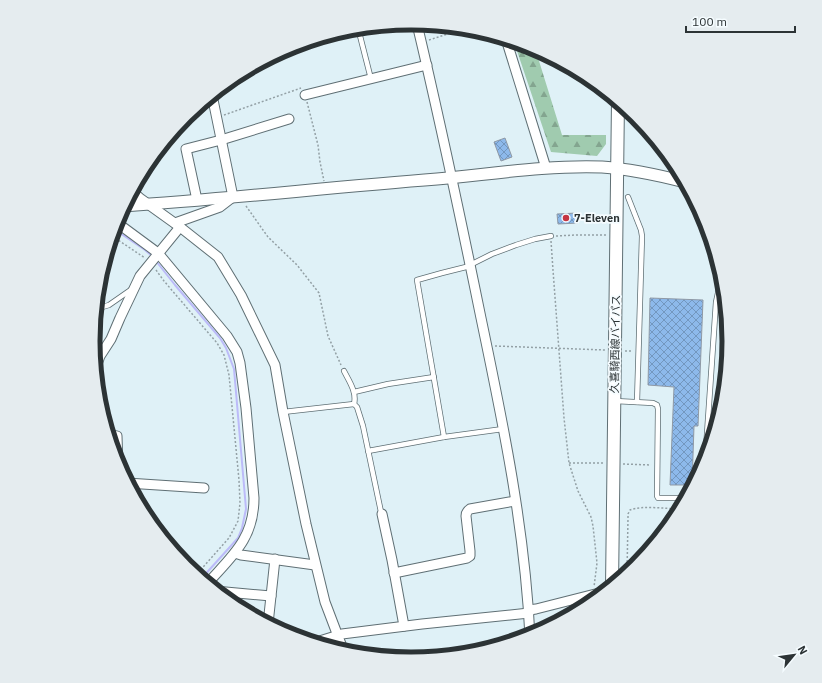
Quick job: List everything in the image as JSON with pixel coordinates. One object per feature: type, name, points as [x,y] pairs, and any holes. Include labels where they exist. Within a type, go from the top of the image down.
[{"type":"main road","name":"久喜騎西線バイパス","points":[[612,579],[618,109]]},
{"type":"street","points":[[419,30],[452,178],[503,429],[516,501],[525,568],[530,629]]},
{"type":"street","points":[[508,46],[546,168]]},
{"type":"street","points":[[305,95],[427,65]]},
{"type":"street","points":[[213,101],[221,140],[236,196]]},
{"type":"street","points":[[196,200],[186,149],[289,119]]},
{"type":"street","points":[[131,206],[452,178],[546,168],[617,168],[677,180]]},
{"type":"street","points":[[136,195],[218,257],[241,295],[275,365],[283,412],[315,565],[325,602],[341,645]]},
{"type":"street","points":[[100,353],[111,339],[140,276],[177,225],[220,208],[236,196]]},
{"type":"street","points":[[122,226],[158,253],[227,336],[237,352],[240,363],[246,408],[254,498],[253,518],[244,540],[235,553],[211,580]]},
{"type":"street","points":[[114,435],[117,436],[117,446]]},
{"type":"street","points":[[134,483],[204,488]]},
{"type":"street","points":[[394,573],[467,558],[470,556],[470,551],[466,516],[467,511],[470,509],[516,501]]},
{"type":"street","points":[[382,514],[404,626]]},
{"type":"street","points":[[235,553],[315,565]]},
{"type":"street","points":[[269,619],[275,559]]},
{"type":"street","points":[[225,592],[271,596]]},
{"type":"street","points":[[323,640],[338,635],[404,626],[529,612],[593,594]]},
{"type":"lane","points":[[360,35],[371,79]]},
{"type":"lane","points":[[628,197],[642,236],[637,402]]},
{"type":"lane","points":[[444,437],[417,280],[442,272],[466,267],[492,254],[516,245],[551,236]]},
{"type":"lane","points":[[101,307],[109,305],[135,287]]},
{"type":"lane","points":[[707,440],[718,289]]},
{"type":"lane","points":[[344,371],[354,392],[354,404],[362,426],[382,514]]},
{"type":"lane","points":[[354,392],[388,384],[434,377]]},
{"type":"lane","points":[[615,402],[653,403],[657,405],[656,496],[661,498],[680,498]]},
{"type":"lane","points":[[283,412],[354,404]]},
{"type":"lane","points":[[368,451],[444,437],[503,429]]},
{"type":"path","points":[[422,42],[451,33]]},
{"type":"path","points":[[236,196],[268,236],[297,265],[319,293],[328,336],[344,371]]},
{"type":"path","points":[[593,594],[597,563],[594,526],[591,516],[576,486],[569,463],[564,418],[551,236],[617,236]]},
{"type":"path","points":[[117,239],[150,262],[164,281],[217,343],[224,355],[228,375],[240,503],[238,521],[229,538],[200,571]]},
{"type":"path","points":[[487,346],[638,351]]},
{"type":"path","points":[[627,566],[628,514],[630,510],[636,508],[674,509]]},
{"type":"green space","points":[[516,49],[538,57],[562,135],[606,135],[606,144],[597,156],[551,152]]},
{"type":"building","points":[[505,138],[512,157],[501,161],[494,142]]},
{"type":"building","points":[[577,213],[578,223],[558,224],[557,214]]},
{"type":"building","points":[[650,298],[703,300],[698,426],[694,426],[692,474],[687,485],[670,485],[674,387],[648,385]]},
{"type":"building","points":[[722,332],[722,362],[720,385]]},
{"type":"waterway","points":[[119,232],[152,256]]},
{"type":"waterway","points":[[156,261],[220,338],[226,348],[234,369],[246,509],[238,538],[205,575]]},
{"type":"place","name":"7-Eleven","points":[[566,218]]}]
